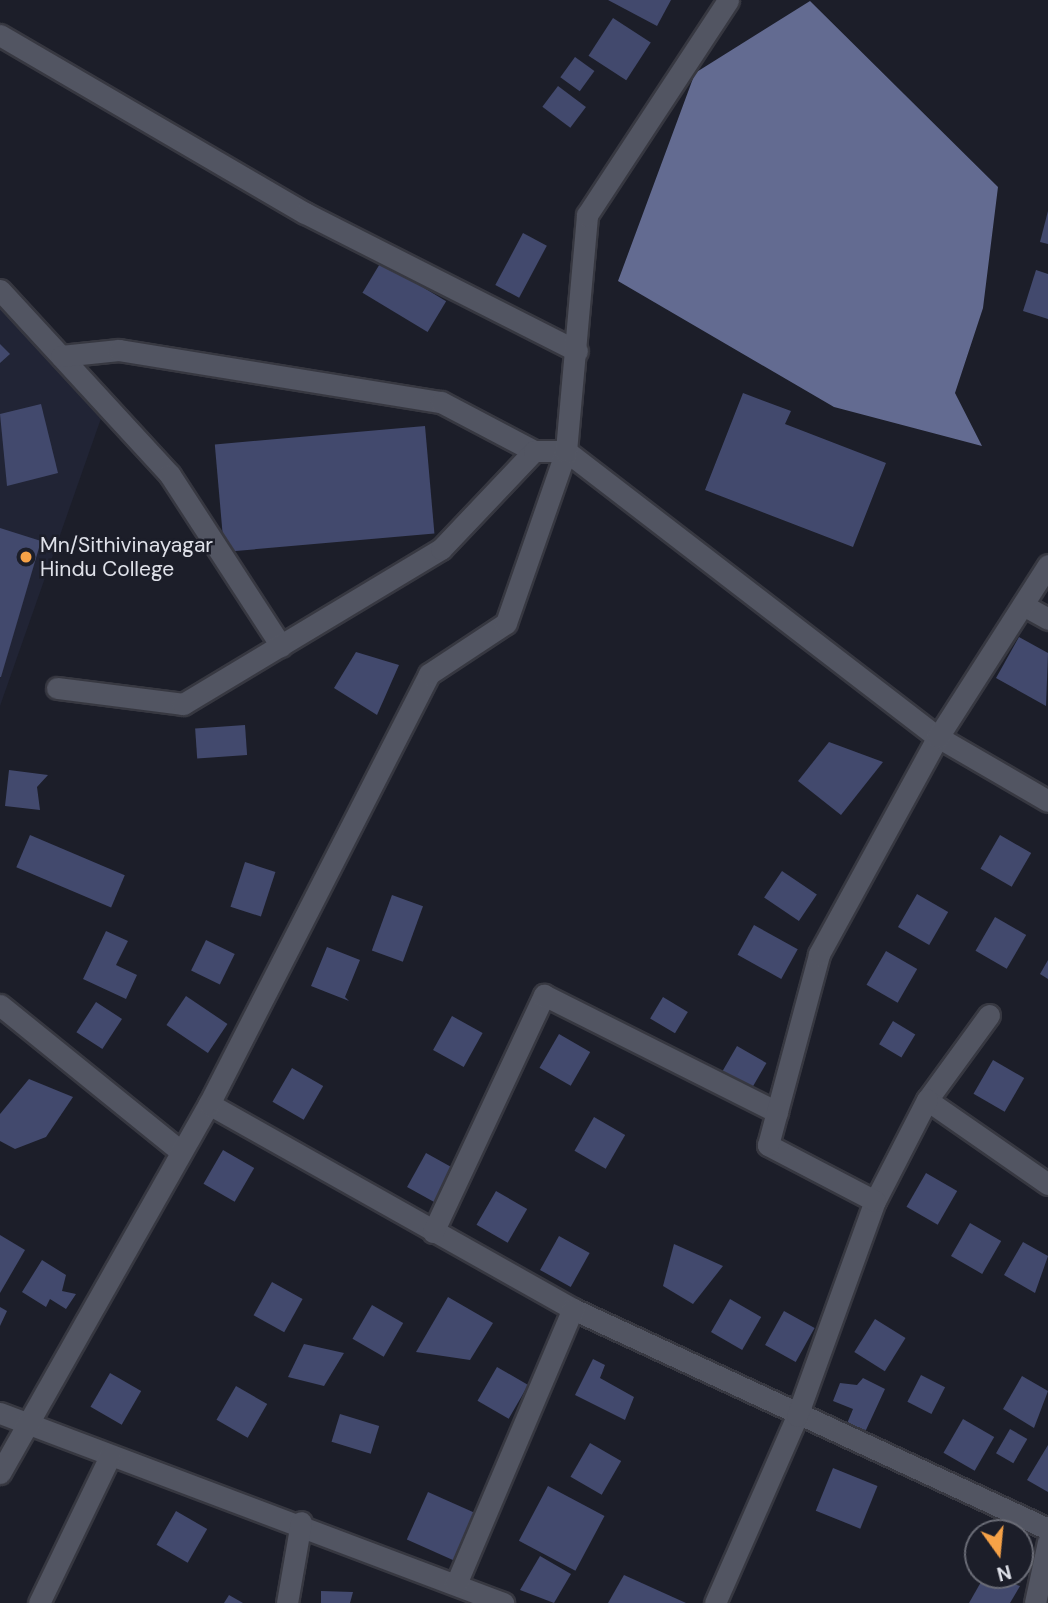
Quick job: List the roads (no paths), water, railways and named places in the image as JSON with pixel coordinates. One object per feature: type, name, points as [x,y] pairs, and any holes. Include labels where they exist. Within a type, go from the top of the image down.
[{"type":"street","points":[[0,1473],[22,1426],[178,1149],[209,1104],[429,674],[506,623],[566,451],[577,352],[587,215],[728,0]]},
{"type":"street","points":[[0,35],[305,214],[577,352]]},
{"type":"street","points":[[0,290],[170,475],[281,646]]},
{"type":"street","points":[[61,356],[119,350],[441,402],[534,451],[566,451],[939,737],[1048,801]]},
{"type":"street","points":[[57,688],[183,704],[441,549],[534,451]]},
{"type":"street","points":[[875,1201],[768,1145],[819,954],[939,737],[1048,565]]},
{"type":"street","points":[[1023,605],[1048,619]]},
{"type":"street","points":[[433,1232],[544,995],[777,1112]]},
{"type":"street","points":[[0,1005],[178,1149]]},
{"type":"street","points":[[715,1603],[797,1416],[875,1201],[927,1100],[989,1015]]},
{"type":"street","points":[[927,1100],[1048,1184]]},
{"type":"street","points":[[209,1104],[573,1309],[797,1416],[1048,1529]]},
{"type":"street","points":[[456,1584],[573,1309]]},
{"type":"street","points":[[0,1413],[22,1426],[301,1522],[503,1603]]},
{"type":"street","points":[[39,1603],[110,1456]]},
{"type":"street","points":[[287,1603],[301,1522]]},
{"type":"street","points":[[1035,1603],[1048,1542]]},
{"type":"water","points":[[810,1],[998,187],[983,308],[955,393],[982,446],[834,407],[618,281],[695,73]]},
{"type":"place","name":"Mn/Sithivinayagar Hindu College","points":[[26,557]]}]
